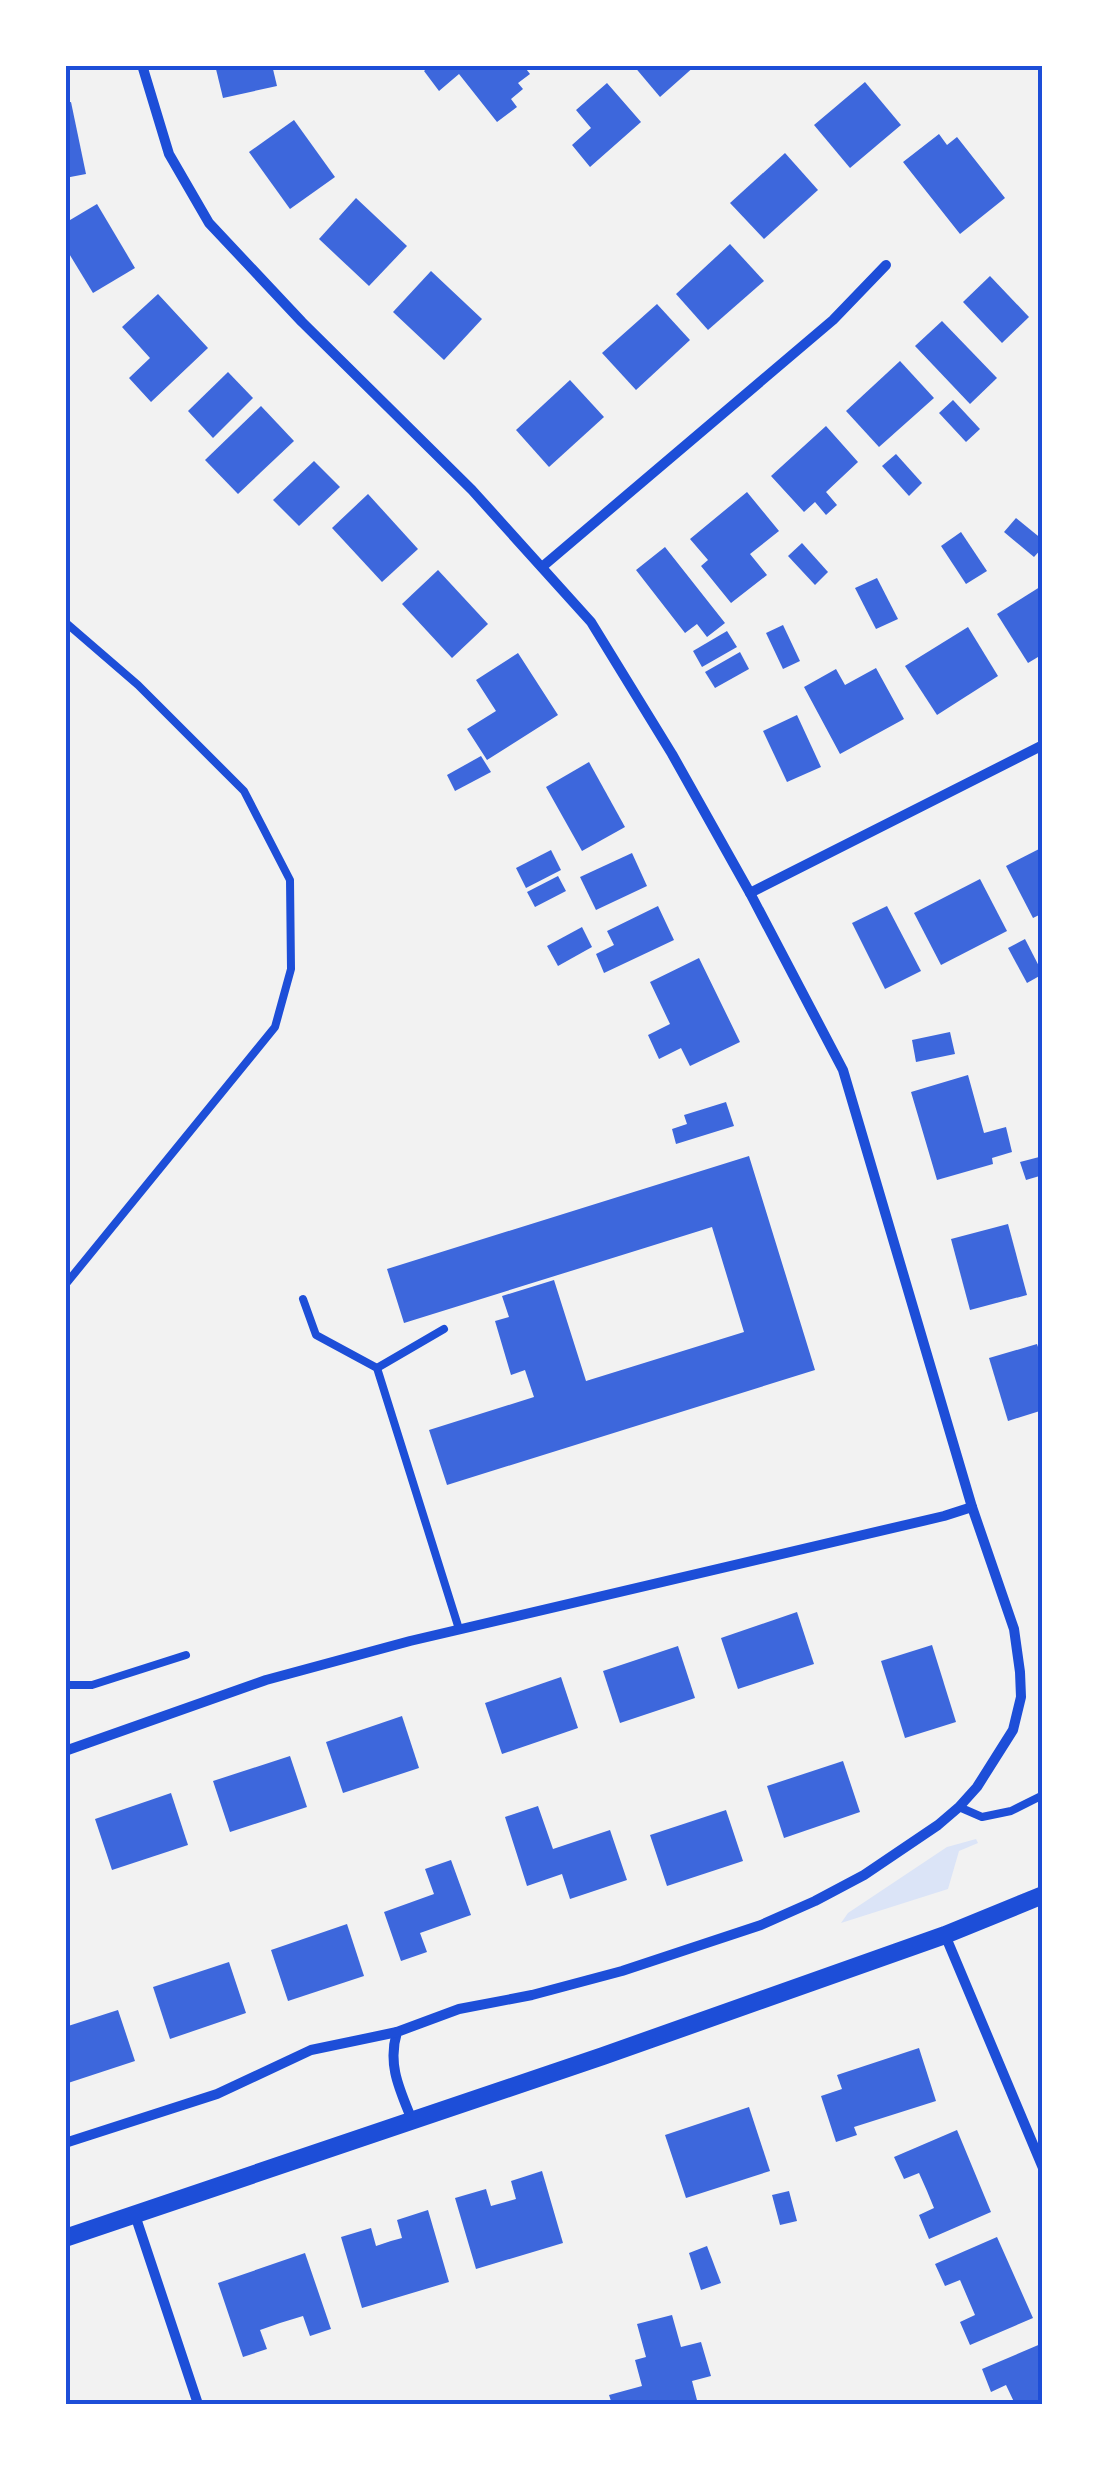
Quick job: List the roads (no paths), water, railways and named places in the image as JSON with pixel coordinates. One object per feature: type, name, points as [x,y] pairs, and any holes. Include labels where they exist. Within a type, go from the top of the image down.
[{"type":"street","points":[[65,2143],[217,2094],[311,2050],[397,2032],[459,2010],[622,1970],[760,1926],[816,1900],[864,1875],[959,1807],[977,1787],[1013,1730],[1021,1697],[1014,1630],[972,1507],[843,1070],[750,892],[672,754],[590,622],[472,490],[208,223],[169,154],[142,65]]},
{"type":"street","points":[[542,568],[833,320],[886,265]]},
{"type":"street","points":[[750,892],[1043,745]]},
{"type":"street","points":[[65,1751],[266,1680],[459,1629],[972,1507]]},
{"type":"street","points":[[65,2238],[603,2056],[944,1935],[1043,1895]]},
{"type":"street","points":[[944,1935],[1043,2168]]},
{"type":"street","points":[[397,2032],[392,2049],[394,2067],[412,2120]]},
{"type":"street","points":[[135,2215],[198,2404]]},
{"type":"lane","points":[[65,622],[138,685],[244,790],[290,880],[291,968],[275,1028],[65,1285]]},
{"type":"lane","points":[[303,1299],[316,1335],[377,1368],[459,1629]]},
{"type":"lane","points":[[377,1368],[444,1329]]},
{"type":"lane","points":[[65,1685],[92,1685],[186,1655]]},
{"type":"lane","points":[[959,1807],[982,1817],[1011,1811],[1043,1794]]}]
